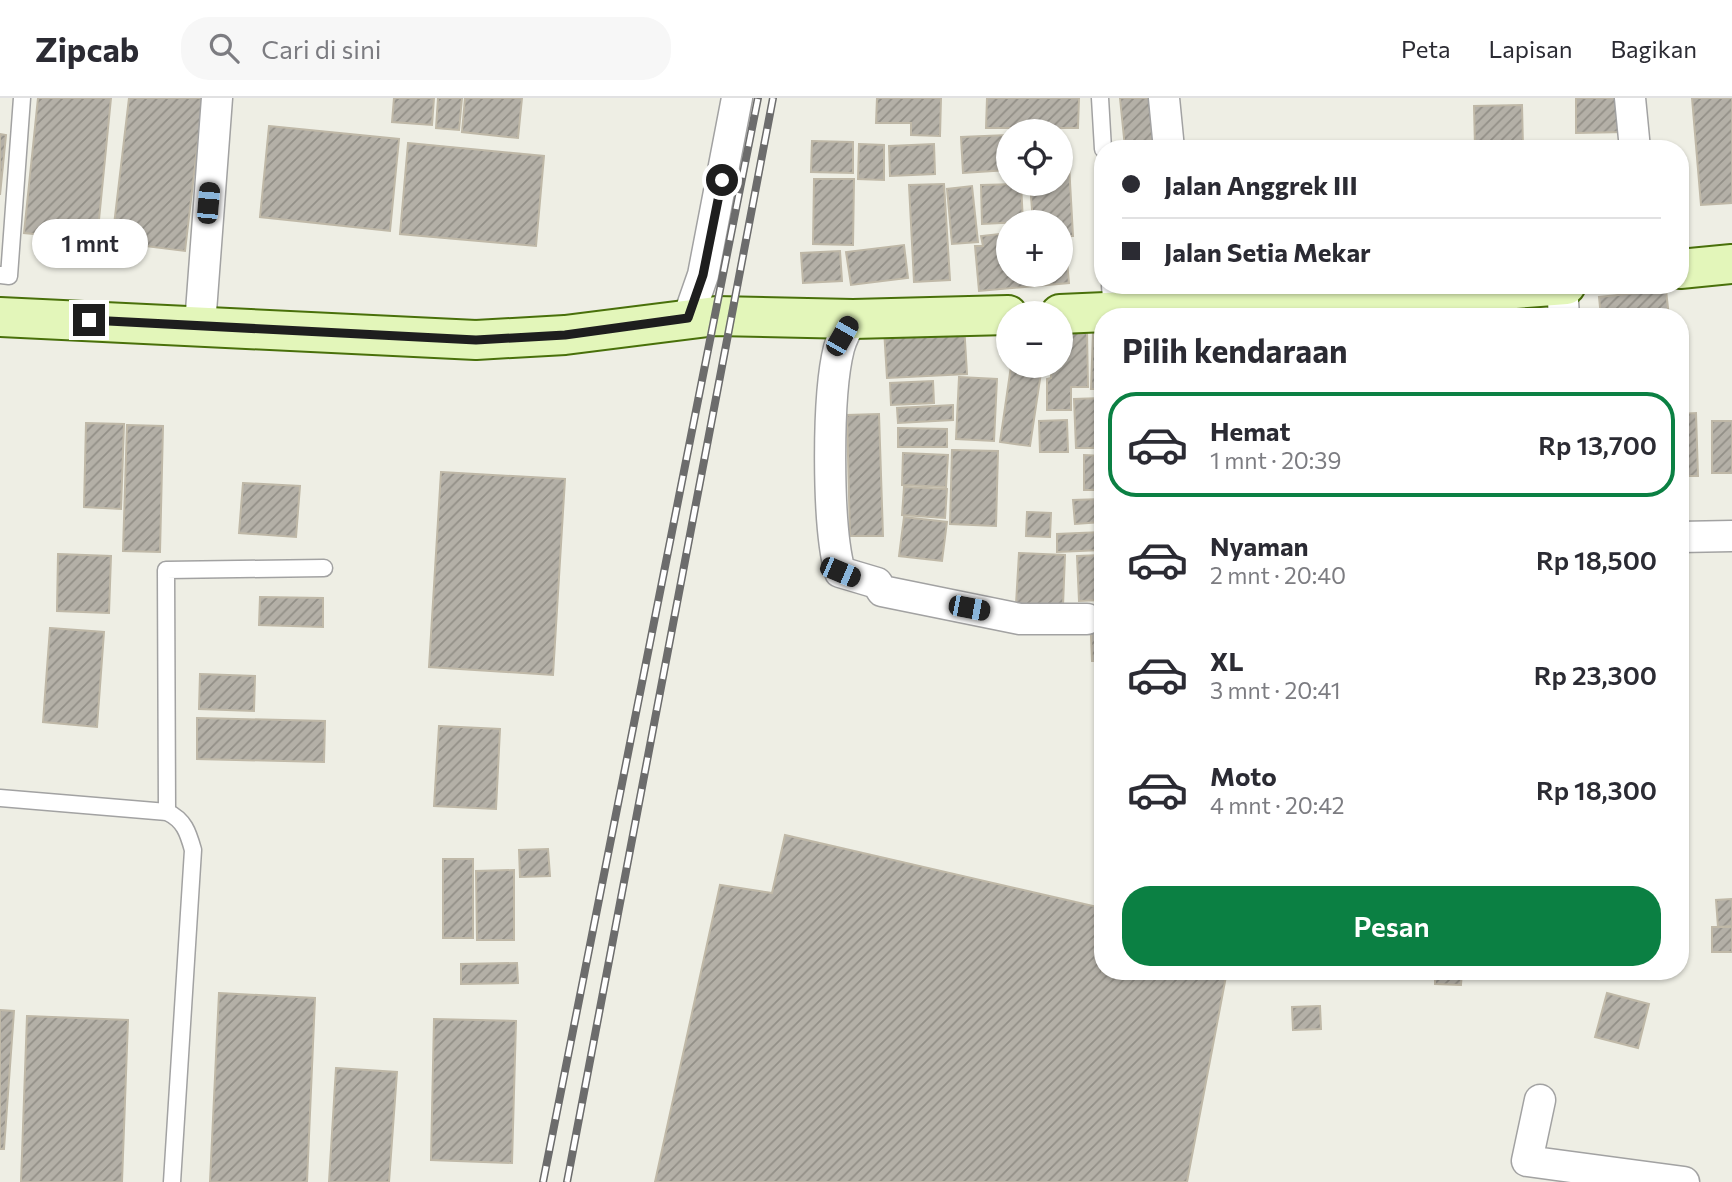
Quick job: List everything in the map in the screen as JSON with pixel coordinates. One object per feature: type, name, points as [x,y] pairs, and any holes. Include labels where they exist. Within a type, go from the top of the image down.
[{"type":"street","points":[[200,325],[217,98]]},
{"type":"street","points":[[688,318],[703,275],[737,98]]},
{"type":"street","points":[[1164,98],[1168,140]]},
{"type":"street","points":[[1630,98],[1634,140]]},
{"type":"street","points":[[1689,268],[1732,264]]},
{"type":"street","points":[[1370,308],[1493,294]]},
{"type":"street","points":[[1073,310],[1111,299],[1186,298],[1345,308]]},
{"type":"street","points":[[0,317],[476,340],[565,335],[688,318],[731,315],[853,318],[996,315]]},
{"type":"street","points":[[853,318],[838,350],[833,418],[833,545],[840,572],[877,583],[882,591],[1020,619],[1087,620]]},
{"type":"street","points":[[1689,537],[1732,537]]},
{"type":"street","points":[[1540,1100],[1527,1161],[1684,1182]]},
{"type":"lane","points":[[0,275],[9,276],[22,98]]},
{"type":"lane","points":[[1100,98],[1102,140]]},
{"type":"lane","points":[[167,812],[166,570],[324,568]]},
{"type":"lane","points":[[0,798],[167,812],[178,817],[187,830],[193,850],[173,1182]]},
{"type":"building","points":[[38,98],[111,98],[97,240],[24,233]]},
{"type":"building","points":[[129,98],[203,98],[185,251],[112,242]]},
{"type":"building","points":[[394,98],[434,98],[432,125],[392,122]]},
{"type":"building","points":[[438,98],[462,98],[459,130],[436,128]]},
{"type":"building","points":[[465,98],[522,98],[518,138],[462,132]]},
{"type":"building","points":[[877,98],[941,98],[940,136],[911,135],[911,123],[876,123]]},
{"type":"building","points":[[987,98],[1079,98],[1078,128],[1073,128],[1073,119],[996,119],[996,128],[986,128]]},
{"type":"building","points":[[1120,98],[1161,98],[1165,140],[1124,140]]},
{"type":"building","points":[[1576,98],[1623,98],[1624,132],[1576,133]]},
{"type":"building","points":[[1692,98],[1732,98],[1732,203],[1701,205]]},
{"type":"building","points":[[1522,105],[1523,140],[1475,140],[1474,106]]},
{"type":"building","points":[[269,126],[399,139],[390,231],[260,217]]},
{"type":"building","points":[[0,134],[6,135],[0,195]]},
{"type":"building","points":[[996,136],[996,171],[963,173],[961,137]]},
{"type":"building","points":[[812,141],[853,142],[853,173],[811,172]]},
{"type":"building","points":[[408,143],[544,156],[536,246],[400,234]]},
{"type":"building","points":[[859,144],[884,145],[884,180],[858,179]]},
{"type":"building","points":[[934,144],[935,174],[890,176],[889,146]]},
{"type":"building","points":[[814,179],[854,179],[853,245],[813,244]]},
{"type":"building","points":[[944,184],[950,280],[914,282],[909,185]]},
{"type":"building","points":[[981,185],[996,185],[996,196],[1022,196],[1022,210],[996,210],[996,223],[982,224]]},
{"type":"building","points":[[972,186],[978,242],[952,244],[947,189]]},
{"type":"building","points":[[1031,196],[1071,196],[1072,210],[1032,210]]},
{"type":"building","points":[[996,234],[996,287],[1024,287],[979,291],[975,246],[983,246],[981,236]]},
{"type":"building","points":[[904,245],[908,278],[851,285],[846,252]]},
{"type":"building","points":[[840,251],[842,281],[803,283],[801,253]]},
{"type":"building","points":[[1666,294],[1668,308],[1600,308],[1599,297]]},
{"type":"building","points":[[964,324],[967,374],[887,378],[884,329]]},
{"type":"building","points":[[1087,329],[1088,387],[1071,387],[1071,410],[1047,410],[1047,379],[1073,378],[1073,330]]},
{"type":"building","points":[[1093,332],[1094,332],[1094,389],[1091,389]]},
{"type":"building","points":[[959,377],[997,379],[994,441],[956,439]]},
{"type":"building","points":[[1009,378],[1040,378],[1030,446],[1000,442]]},
{"type":"building","points":[[933,381],[934,403],[891,405],[890,383]]},
{"type":"building","points":[[1094,398],[1094,448],[1076,448],[1074,399]]},
{"type":"building","points":[[953,405],[953,420],[898,423],[897,408]]},
{"type":"building","points":[[1689,413],[1696,413],[1698,476],[1689,476]]},
{"type":"building","points":[[879,414],[883,536],[850,536],[847,415]]},
{"type":"building","points":[[1067,420],[1068,452],[1040,452],[1039,421]]},
{"type":"building","points":[[1712,421],[1732,421],[1732,473],[1712,473]]},
{"type":"building","points":[[86,423],[124,424],[121,509],[84,507]]},
{"type":"building","points":[[127,425],[163,426],[160,552],[123,551]]},
{"type":"building","points":[[898,428],[947,429],[947,447],[898,447]]},
{"type":"building","points":[[952,450],[998,451],[996,526],[950,524]]},
{"type":"building","points":[[903,453],[948,455],[946,487],[902,485]]},
{"type":"building","points":[[1084,455],[1094,456],[1094,490],[1084,490]]},
{"type":"building","points":[[441,472],[565,479],[553,675],[429,667]]},
{"type":"building","points":[[243,483],[300,486],[296,537],[239,533]]},
{"type":"building","points":[[904,487],[947,489],[945,518],[902,515]]},
{"type":"building","points":[[1094,499],[1094,523],[1075,524],[1073,500]]},
{"type":"building","points":[[1027,512],[1051,513],[1050,537],[1026,536]]},
{"type":"building","points":[[904,517],[947,522],[942,561],[899,556]]},
{"type":"building","points":[[1094,532],[1094,550],[1057,552],[1057,534]]},
{"type":"building","points":[[1019,553],[1065,555],[1063,606],[1016,604]]},
{"type":"building","points":[[58,554],[111,556],[109,613],[57,611]]},
{"type":"building","points":[[1094,555],[1094,600],[1079,601],[1077,556]]},
{"type":"building","points":[[260,597],[323,598],[323,627],[259,625]]},
{"type":"building","points":[[1090,612],[1094,612],[1094,661]]},
{"type":"building","points":[[50,628],[104,632],[97,727],[43,722]]},
{"type":"building","points":[[200,674],[255,676],[254,711],[199,709]]},
{"type":"building","points":[[197,718],[325,721],[324,762],[197,759]]},
{"type":"building","points":[[439,726],[500,729],[496,809],[434,806]]},
{"type":"building","points":[[785,835],[1094,906],[1094,980],[1225,980],[1187,1182],[655,1182],[720,885],[772,893]]},
{"type":"building","points":[[548,849],[550,876],[520,877],[519,850]]},
{"type":"building","points":[[443,859],[473,859],[473,938],[443,938]]},
{"type":"building","points":[[514,870],[514,940],[477,940],[476,871]]},
{"type":"building","points":[[1732,899],[1732,926],[1718,927],[1716,900]]},
{"type":"building","points":[[1712,927],[1732,927],[1732,952],[1712,952]]},
{"type":"building","points":[[517,963],[518,983],[461,984],[461,964]]},
{"type":"building","points":[[1435,980],[1461,980],[1461,985],[1435,984]]},
{"type":"building","points":[[219,993],[315,998],[307,1182],[210,1182]]},
{"type":"building","points":[[1607,993],[1649,1004],[1638,1048],[1595,1037]]},
{"type":"building","points":[[1320,1006],[1321,1029],[1293,1030],[1292,1007]]},
{"type":"building","points":[[0,1010],[14,1011],[4,1149],[0,1149]]},
{"type":"building","points":[[27,1016],[128,1020],[122,1182],[21,1182]]},
{"type":"building","points":[[434,1019],[516,1021],[512,1163],[431,1160]]},
{"type":"building","points":[[336,1068],[397,1072],[389,1182],[329,1182]]},
{"type":"railway","points":[[543,1182],[758,98]]},
{"type":"railway","points":[[567,1182],[773,98]]},
{"type":"route","points":[[89,320],[476,340],[565,335],[688,318],[703,275],[722,180]]}]
